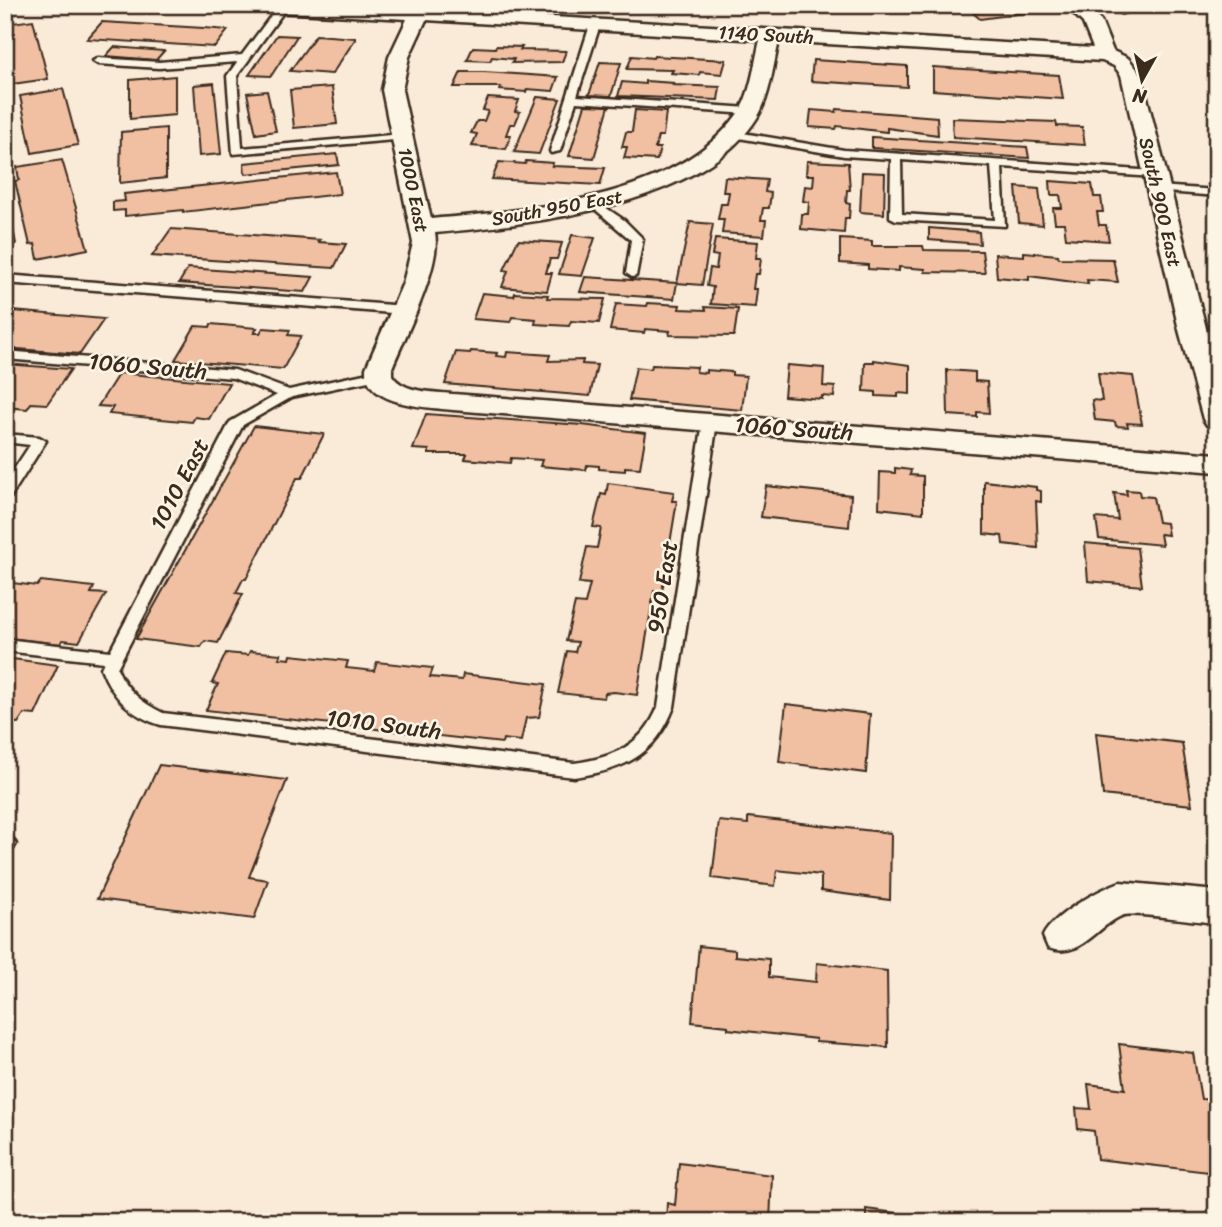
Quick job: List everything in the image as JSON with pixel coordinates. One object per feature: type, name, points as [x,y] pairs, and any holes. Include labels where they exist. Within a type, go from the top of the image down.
[{"type":"street","name":"1140 South","points":[[259,5],[422,10],[595,25],[1105,55]]},
{"type":"street","name":"South 900 East","points":[[1074,5],[1092,21],[1105,55],[1121,62],[1130,74],[1156,181],[1204,331],[1217,419]]},
{"type":"street","name":"1000 East","points":[[378,375],[389,341],[405,310],[421,264],[425,243],[392,90],[393,72],[422,10]]},
{"type":"street","name":"South 950 East","points":[[423,227],[563,210],[642,190],[715,153],[749,111],[771,35]]},
{"type":"street","name":"1060 South","points":[[378,375],[382,383],[405,394],[1217,463]]},
{"type":"street","points":[[1062,936],[1120,898],[1217,907]]},
{"type":"lane","points":[[282,6],[232,76],[237,152],[402,137]]},
{"type":"lane","points":[[555,151],[595,25]]},
{"type":"lane","points":[[98,61],[159,65],[245,58]]},
{"type":"lane","points":[[572,99],[749,111]]},
{"type":"lane","points":[[732,134],[787,146],[896,157],[996,163],[1156,181],[1217,193]]},
{"type":"lane","points":[[896,157],[896,217],[1001,224],[996,163]]},
{"type":"lane","points":[[593,202],[637,239],[632,273]]},
{"type":"lane","points":[[5,279],[405,310]]},
{"type":"lane","name":"1060 South","points":[[5,355],[235,374],[288,394]]},
{"type":"lane","name":"1010 East","points":[[113,657],[237,422],[288,394],[378,375]]},
{"type":"lane","name":"950 East","points":[[638,750],[657,730],[666,707],[710,422]]},
{"type":"lane","points":[[5,438],[39,441],[5,495]]},
{"type":"lane","points":[[5,645],[113,657]]},
{"type":"lane","name":"1010 South","points":[[113,657],[109,668],[114,684],[126,699],[141,711],[161,719],[574,770],[597,768],[619,761],[638,750]]},
{"type":"building","points":[[743,5],[774,5],[771,12],[741,9]]},
{"type":"building","points":[[1041,5],[1046,10],[980,19],[973,13]]},
{"type":"building","points":[[1130,5],[1159,5],[1121,15],[1112,10]]},
{"type":"building","points":[[33,20],[48,79],[5,85],[5,24]]},
{"type":"building","points":[[102,22],[228,30],[215,47],[87,39]]},
{"type":"building","points":[[277,35],[297,36],[271,76],[249,75]]},
{"type":"building","points":[[316,35],[356,38],[332,74],[290,71]]},
{"type":"building","points":[[114,47],[164,51],[156,60],[106,56]]},
{"type":"building","points":[[473,47],[522,47],[520,50],[566,51],[562,62],[512,63],[514,59],[492,57],[490,61],[467,60]]},
{"type":"building","points":[[632,56],[726,60],[722,74],[700,72],[699,75],[671,73],[673,70],[627,69]]},
{"type":"building","points":[[813,60],[907,66],[907,87],[811,81]]},
{"type":"building","points":[[600,62],[621,63],[611,96],[589,95]]},
{"type":"building","points":[[933,67],[1059,75],[1063,99],[933,90]]},
{"type":"building","points":[[461,72],[558,77],[553,91],[527,89],[526,92],[500,90],[501,87],[454,87]]},
{"type":"building","points":[[175,76],[175,115],[130,119],[130,80]]},
{"type":"building","points":[[645,81],[720,87],[718,100],[618,96],[622,82],[645,84]]},
{"type":"building","points":[[214,83],[221,154],[199,156],[194,85]]},
{"type":"building","points":[[332,87],[337,124],[294,128],[290,90]]},
{"type":"building","points":[[63,89],[78,145],[32,153],[20,96]]},
{"type":"building","points":[[267,91],[276,131],[256,134],[247,93]]},
{"type":"building","points":[[537,97],[560,99],[539,154],[514,152]]},
{"type":"building","points":[[488,98],[519,100],[515,111],[520,112],[515,124],[510,124],[506,135],[511,135],[506,149],[472,146],[477,134],[471,133],[477,121],[484,121],[488,111],[483,110]]},
{"type":"building","points":[[585,105],[609,106],[594,158],[569,156]]},
{"type":"building","points":[[837,109],[937,117],[938,135],[887,128],[887,132],[837,126],[836,129],[809,127],[811,110],[836,112]]},
{"type":"building","points":[[635,110],[666,112],[663,136],[658,136],[655,148],[660,148],[657,160],[624,158],[627,147],[622,147],[626,132],[632,132]]},
{"type":"building","points":[[952,118],[1056,122],[1057,126],[1082,127],[1085,145],[953,137]]},
{"type":"building","points":[[166,128],[166,178],[120,183],[121,132]]},
{"type":"building","points":[[872,137],[1027,147],[1029,158],[872,148]]},
{"type":"building","points":[[337,154],[339,165],[245,174],[244,163]]},
{"type":"building","points":[[62,160],[88,249],[38,259],[35,244],[30,245],[15,181],[19,180],[17,167]]},
{"type":"building","points":[[526,161],[553,163],[552,166],[605,168],[600,185],[492,179],[499,162],[525,164]]},
{"type":"building","points":[[807,161],[848,163],[850,190],[847,190],[846,203],[850,204],[844,233],[801,229],[802,214],[808,214],[809,202],[803,201],[805,186],[813,187],[814,175],[806,175]]},
{"type":"building","points":[[336,172],[340,194],[183,212],[125,216],[125,210],[113,211],[113,202],[125,201],[124,194]]},
{"type":"building","points":[[862,172],[885,173],[884,214],[860,212]]},
{"type":"building","points":[[725,177],[767,180],[765,192],[771,193],[769,208],[763,208],[761,220],[766,220],[764,236],[722,233],[724,219],[718,219],[721,204],[727,204],[729,192],[723,192]]},
{"type":"building","points":[[1050,181],[1092,184],[1094,197],[1101,197],[1103,212],[1097,212],[1099,225],[1106,225],[1109,241],[1066,238],[1064,223],[1055,223],[1053,208],[1062,208],[1060,195],[1051,195]]},
{"type":"building","points":[[5,186],[16,244],[5,245]]},
{"type":"building","points":[[1016,187],[1039,189],[1043,225],[1019,223]]},
{"type":"building","points":[[690,222],[713,224],[702,285],[677,283]]},
{"type":"building","points":[[929,228],[979,232],[980,244],[929,240]]},
{"type":"building","points":[[171,229],[346,244],[334,268],[152,256]]},
{"type":"building","points":[[572,235],[595,238],[582,276],[559,274]]},
{"type":"building","points":[[715,239],[758,242],[756,258],[761,258],[753,289],[757,289],[755,307],[711,304],[713,287],[707,286],[710,268],[716,269],[718,256],[712,255]]},
{"type":"building","points":[[840,239],[872,241],[872,246],[923,246],[924,250],[982,251],[985,273],[925,272],[925,269],[899,267],[899,271],[868,269],[868,265],[840,263]]},
{"type":"building","points":[[518,240],[562,243],[557,259],[550,259],[546,273],[552,273],[547,291],[502,287],[508,271],[504,270]]},
{"type":"building","points":[[1024,252],[1058,255],[1059,258],[1113,259],[1118,282],[1087,280],[1088,284],[1029,276],[1029,280],[997,277],[995,254],[1024,256]]},
{"type":"building","points":[[188,268],[313,277],[305,292],[179,283]]},
{"type":"building","points":[[585,277],[677,283],[674,299],[580,292]]},
{"type":"building","points":[[482,293],[605,299],[599,323],[571,321],[569,326],[535,324],[536,319],[512,317],[510,322],[473,319]]},
{"type":"building","points":[[648,303],[680,305],[679,309],[738,309],[734,336],[669,335],[670,331],[645,329],[644,333],[610,330],[616,304],[647,306]]},
{"type":"building","points":[[13,311],[104,319],[80,354],[5,348],[5,313]]},
{"type":"building","points":[[211,324],[257,328],[254,333],[260,333],[263,328],[290,330],[288,335],[301,336],[283,369],[175,360],[195,326],[210,327]]},
{"type":"building","points":[[456,352],[497,353],[496,356],[506,357],[507,352],[550,355],[548,361],[583,360],[582,364],[597,365],[590,396],[445,384]]},
{"type":"building","points":[[874,360],[910,365],[910,394],[898,393],[898,397],[876,396],[876,392],[864,391],[865,362]]},
{"type":"building","points":[[5,364],[71,369],[47,404],[31,403],[27,409],[5,407]]},
{"type":"building","points":[[652,365],[697,367],[696,372],[732,372],[732,375],[746,376],[742,410],[629,400],[636,367],[651,369]]},
{"type":"building","points":[[787,365],[824,368],[823,386],[835,387],[834,397],[822,396],[822,399],[784,396]]},
{"type":"building","points":[[947,370],[975,372],[975,381],[987,382],[989,413],[977,412],[977,417],[948,415]]},
{"type":"building","points":[[119,373],[229,383],[209,419],[195,417],[192,422],[109,414],[113,407],[98,406]]},
{"type":"building","points":[[1098,373],[1133,376],[1142,424],[1127,423],[1128,427],[1116,426],[1115,422],[1095,420],[1092,400],[1102,401]]},
{"type":"building","points":[[426,414],[582,425],[646,433],[640,468],[625,467],[625,471],[587,465],[586,470],[540,466],[542,460],[511,458],[510,463],[465,459],[467,454],[429,454],[429,450],[413,449]]},
{"type":"building","points":[[254,426],[324,434],[302,478],[297,478],[246,579],[243,579],[236,593],[243,594],[218,643],[205,641],[201,647],[136,639]]},
{"type":"building","points":[[895,468],[911,470],[910,475],[923,476],[923,513],[879,508],[880,472],[895,473]]},
{"type":"building","points":[[984,481],[1036,487],[1036,490],[1041,491],[1041,502],[1036,501],[1038,548],[1003,544],[1002,536],[984,534]]},
{"type":"building","points":[[608,483],[674,492],[672,501],[677,501],[662,592],[654,591],[637,695],[614,692],[605,693],[604,698],[558,693],[567,651],[575,652],[578,642],[566,641],[575,603],[585,604],[590,584],[579,583],[587,547],[597,548],[601,528],[593,527],[601,494],[606,495]]},
{"type":"building","points":[[766,486],[851,495],[849,527],[761,517]]},
{"type":"building","points":[[1126,490],[1139,491],[1140,496],[1153,497],[1158,522],[1166,523],[1168,535],[1160,534],[1162,545],[1099,539],[1096,518],[1118,520],[1114,493],[1127,495]]},
{"type":"building","points":[[1085,543],[1137,548],[1142,586],[1088,581]]},
{"type":"building","points":[[5,576],[15,578],[12,583],[37,586],[41,581],[94,587],[91,593],[106,594],[79,642],[63,640],[60,644],[8,638],[10,634],[5,633]]},
{"type":"building","points":[[250,651],[281,654],[279,658],[290,659],[291,655],[348,661],[346,668],[374,671],[377,662],[433,668],[430,677],[462,680],[463,674],[546,684],[539,717],[526,718],[521,741],[503,739],[502,743],[206,710],[218,684],[212,683],[226,653],[248,655]]},
{"type":"building","points":[[5,658],[58,665],[35,715],[24,714],[18,723],[5,722]]},
{"type":"building","points":[[786,704],[870,714],[866,773],[779,762]]},
{"type":"building","points":[[1096,733],[1182,743],[1192,805],[1103,795]]},
{"type":"building","points":[[159,765],[287,780],[249,877],[268,880],[254,919],[97,899]]},
{"type":"building","points":[[748,817],[891,833],[890,900],[821,891],[821,875],[777,870],[775,886],[712,878],[719,821],[748,824]]},
{"type":"building","points":[[699,946],[735,950],[735,956],[769,959],[769,977],[816,982],[817,963],[887,971],[888,1047],[816,1042],[816,1039],[692,1022]]},
{"type":"building","points":[[1119,1044],[1193,1053],[1201,1099],[1217,1100],[1217,1173],[1097,1159],[1094,1131],[1078,1129],[1076,1108],[1091,1109],[1088,1084],[1125,1089]]},
{"type":"building","points":[[679,1163],[772,1175],[770,1222],[666,1222],[667,1203],[675,1205]]},
{"type":"building","points":[[866,1209],[964,1222],[866,1222]]}]
